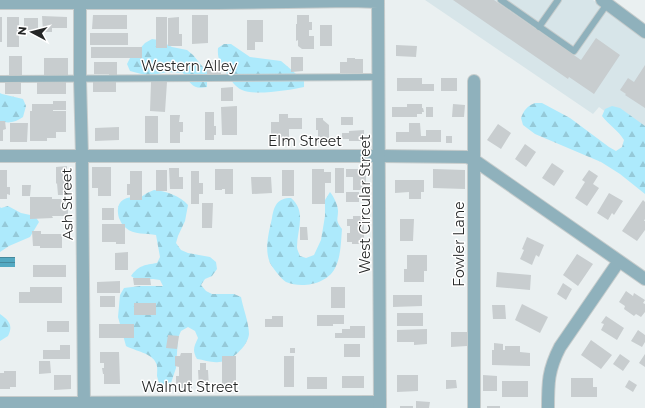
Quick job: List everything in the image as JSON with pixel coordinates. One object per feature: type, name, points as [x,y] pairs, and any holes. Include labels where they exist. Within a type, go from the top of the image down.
[{"type":"street","points":[[0,3],[378,1]]},
{"type":"street","name":"West Circular Street","points":[[378,1],[380,156],[380,405]]},
{"type":"street","name":"Ash Street","points":[[80,2],[84,406]]},
{"type":"street","points":[[604,2],[644,28]]},
{"type":"street","name":"Fowler Lane","points":[[474,81],[474,408]]},
{"type":"street","name":"Elm Street","points":[[0,156],[467,157],[474,160],[645,279]]},
{"type":"street","points":[[548,408],[548,381],[554,358],[619,261]]},
{"type":"street","name":"Walnut Street","points":[[0,403],[84,406],[380,405]]},
{"type":"lane","points":[[501,0],[574,51],[604,2]]},
{"type":"lane","points":[[539,27],[558,0]]},
{"type":"lane","name":"Western Alley","points":[[0,79],[379,77]]},
{"type":"shaded area","points":[[425,0],[593,0],[645,38],[645,141],[599,107],[593,114]]},
{"type":"shaded area","points":[[0,257],[15,257],[15,267],[0,267]]},
{"type":"green space","points":[[152,39],[159,40],[172,47],[187,50],[193,55],[207,72],[207,87],[195,87],[183,73],[168,72],[145,75],[130,71],[127,64],[130,58],[145,43]]},
{"type":"green space","points":[[224,44],[231,44],[250,57],[281,61],[304,81],[304,87],[282,91],[263,92],[247,92],[240,89],[232,81],[220,62],[218,48]]},
{"type":"green space","points":[[0,93],[23,99],[26,106],[23,117],[12,122],[0,121]]},
{"type":"green space","points":[[542,103],[570,118],[616,151],[622,147],[624,140],[602,116],[605,109],[612,106],[620,108],[645,126],[645,194],[620,174],[601,162],[535,134],[523,125],[521,118],[523,113],[530,105]]},
{"type":"green space","points":[[154,190],[172,194],[188,205],[185,221],[176,243],[181,250],[188,253],[210,257],[216,262],[217,269],[212,276],[205,279],[201,285],[206,291],[212,294],[234,294],[241,297],[249,334],[246,343],[234,356],[224,361],[214,362],[197,359],[194,353],[195,344],[198,338],[195,331],[188,327],[181,331],[178,338],[176,368],[171,383],[166,389],[160,386],[157,376],[157,366],[154,360],[147,355],[126,346],[118,317],[120,295],[124,288],[163,286],[160,280],[137,280],[131,276],[134,272],[146,265],[157,263],[160,257],[156,235],[132,232],[122,223],[118,212],[118,207],[122,200],[131,197],[141,197]]},
{"type":"green space","points":[[330,192],[337,204],[337,218],[342,229],[338,262],[332,272],[321,281],[307,285],[286,282],[270,263],[267,252],[268,235],[275,206],[279,201],[286,198],[291,198],[296,203],[300,215],[297,248],[300,256],[306,258],[314,255],[321,240],[325,216],[325,200]]},
{"type":"green space","points":[[8,206],[21,213],[35,216],[39,222],[30,237],[9,246],[0,252],[0,207]]},
{"type":"green space","points":[[0,314],[10,324],[10,329],[8,336],[0,341]]},
{"type":"building","points":[[453,0],[494,0],[581,60],[596,38],[620,55],[594,94],[569,77],[568,79]]},
{"type":"building","points":[[93,15],[127,15],[127,29],[92,29]]},
{"type":"building","points":[[192,15],[208,15],[208,43],[192,44]]},
{"type":"building","points":[[297,15],[309,15],[309,22],[312,22],[312,30],[309,30],[309,36],[314,36],[314,49],[302,49],[298,46],[298,40],[296,41]]},
{"type":"building","points":[[42,16],[67,17],[67,28],[52,28],[52,32],[43,32]]},
{"type":"building","points":[[0,17],[2,17],[2,42],[0,42]]},
{"type":"building","points":[[7,17],[19,17],[19,47],[7,47]]},
{"type":"building","points":[[156,17],[167,17],[167,48],[156,48]]},
{"type":"building","points":[[179,17],[179,34],[182,34],[182,46],[168,46],[168,18]]},
{"type":"building","points":[[24,18],[38,18],[38,33],[24,33]]},
{"type":"building","points":[[247,20],[263,20],[263,42],[255,42],[255,50],[247,50]]},
{"type":"building","points":[[320,25],[332,25],[332,46],[320,46]]},
{"type":"building","points":[[90,33],[128,33],[128,45],[90,45]]},
{"type":"building","points":[[396,45],[417,46],[416,57],[396,56]]},
{"type":"building","points":[[91,47],[142,47],[142,58],[91,58]]},
{"type":"building","points":[[9,56],[22,56],[22,75],[9,75]]},
{"type":"building","points":[[291,57],[303,57],[303,71],[291,72]]},
{"type":"building","points":[[44,58],[68,58],[68,76],[44,76]]},
{"type":"building","points":[[347,58],[363,59],[363,73],[340,73],[340,62],[347,62]]},
{"type":"building","points":[[94,62],[117,62],[117,76],[109,76],[109,74],[94,74]]},
{"type":"building","points":[[207,62],[221,62],[221,75],[207,75]]},
{"type":"building","points":[[645,65],[645,108],[620,90],[628,78],[634,82]]},
{"type":"building","points":[[397,78],[422,78],[422,84],[434,84],[434,91],[397,91]]},
{"type":"building","points":[[441,78],[457,78],[457,91],[441,91]]},
{"type":"building","points":[[37,81],[66,81],[66,94],[37,94]]},
{"type":"building","points":[[5,82],[21,82],[21,94],[5,94]]},
{"type":"building","points":[[93,82],[116,82],[116,92],[93,92]]},
{"type":"building","points":[[151,82],[167,82],[165,112],[150,111]]},
{"type":"building","points":[[233,87],[233,101],[221,101],[221,88]]},
{"type":"building","points":[[53,101],[66,101],[66,110],[53,111],[66,111],[66,132],[56,132],[56,138],[47,138],[47,141],[30,141],[30,111],[32,111],[32,104],[53,104]]},
{"type":"building","points":[[407,104],[422,104],[424,112],[422,112],[422,114],[417,114],[417,117],[392,117],[392,107],[407,107]]},
{"type":"building","points":[[453,104],[465,105],[464,117],[452,117]]},
{"type":"building","points":[[237,106],[237,135],[222,135],[221,107]]},
{"type":"building","points":[[426,107],[433,107],[433,117],[426,117]]},
{"type":"building","points":[[205,112],[214,112],[214,126],[216,126],[216,135],[214,135],[214,140],[205,140]]},
{"type":"building","points":[[279,114],[288,114],[288,118],[302,118],[302,129],[289,129],[289,142],[271,142],[271,122],[279,122]]},
{"type":"building","points":[[170,115],[180,115],[179,122],[183,122],[183,132],[180,132],[180,143],[170,143]]},
{"type":"building","points":[[145,116],[158,116],[158,143],[145,143]]},
{"type":"building","points":[[341,117],[353,117],[353,125],[341,125]]},
{"type":"building","points":[[316,118],[323,118],[323,120],[329,125],[329,143],[318,143]]},
{"type":"building","points":[[0,121],[5,121],[6,129],[3,130],[3,141],[0,141]]},
{"type":"building","points":[[10,123],[28,123],[27,142],[10,142]]},
{"type":"building","points":[[409,123],[420,123],[421,136],[426,136],[426,130],[441,130],[441,142],[396,142],[396,132],[409,132]]},
{"type":"building","points":[[498,124],[511,133],[501,149],[487,140]]},
{"type":"building","points":[[119,127],[119,140],[95,141],[95,128]]},
{"type":"building","points":[[364,130],[364,141],[349,141],[349,139],[342,139],[342,133]]},
{"type":"building","points":[[446,136],[452,136],[452,143],[446,143]]},
{"type":"building","points":[[525,144],[536,152],[526,167],[515,159]]},
{"type":"building","points":[[552,163],[564,171],[554,186],[542,178]]},
{"type":"building","points":[[67,166],[67,195],[58,195],[57,183],[56,184],[56,167]]},
{"type":"building","points":[[92,167],[111,167],[111,196],[98,196],[98,188],[92,188]]},
{"type":"building","points":[[169,168],[179,168],[179,177],[183,177],[183,189],[170,189]]},
{"type":"building","points":[[335,168],[344,168],[344,193],[335,193]]},
{"type":"building","points":[[215,169],[233,169],[233,194],[225,194],[225,189],[215,190]]},
{"type":"building","points":[[312,169],[324,169],[324,172],[331,172],[331,183],[325,183],[325,204],[312,204]]},
{"type":"building","points":[[346,169],[366,169],[366,183],[364,183],[364,190],[353,190],[353,177],[346,177]]},
{"type":"building","points":[[433,169],[465,170],[465,189],[433,188]]},
{"type":"building","points":[[0,170],[7,170],[7,187],[10,187],[10,195],[7,194],[7,199],[0,199]]},
{"type":"building","points":[[156,170],[167,170],[167,191],[156,191]]},
{"type":"building","points":[[282,170],[294,170],[294,196],[282,196]]},
{"type":"building","points":[[589,170],[598,176],[593,184],[599,188],[587,206],[575,198],[585,182],[582,180]]},
{"type":"building","points":[[130,171],[142,171],[142,200],[130,200],[130,195],[127,195],[127,184],[130,184]]},
{"type":"building","points":[[191,171],[199,171],[199,183],[203,183],[203,194],[199,194],[199,204],[191,204]]},
{"type":"building","points":[[251,177],[271,177],[272,193],[252,194]]},
{"type":"building","points":[[395,180],[424,180],[424,192],[421,192],[421,199],[409,199],[409,192],[395,193]]},
{"type":"building","points":[[22,185],[31,185],[30,196],[22,196]]},
{"type":"building","points":[[346,192],[359,192],[359,202],[346,202]]},
{"type":"building","points":[[609,193],[623,201],[614,215],[612,213],[608,220],[597,213]]},
{"type":"building","points":[[30,197],[52,197],[52,199],[66,199],[68,216],[52,216],[53,218],[30,219]]},
{"type":"building","points":[[643,200],[645,202],[645,230],[637,241],[622,231]]},
{"type":"building","points":[[202,203],[213,203],[212,228],[202,228]]},
{"type":"building","points":[[102,208],[114,208],[114,220],[102,220]]},
{"type":"building","points":[[353,216],[364,216],[364,244],[352,244],[352,242],[347,242],[347,233],[350,233],[350,226],[347,226],[347,219],[353,219]]},
{"type":"building","points":[[400,219],[414,219],[413,241],[400,241]]},
{"type":"building","points":[[102,224],[125,224],[125,244],[116,244],[116,242],[102,242]]},
{"type":"building","points":[[300,227],[307,227],[308,240],[300,240]]},
{"type":"building","points":[[32,231],[41,231],[41,234],[62,234],[62,248],[40,248],[40,246],[33,246]]},
{"type":"building","points":[[527,237],[544,245],[539,257],[536,255],[532,265],[520,259]]},
{"type":"building","points":[[128,252],[128,270],[115,270],[115,253]]},
{"type":"building","points":[[577,254],[593,264],[578,286],[563,275]]},
{"type":"building","points":[[407,255],[427,255],[427,271],[424,271],[424,282],[404,282],[404,269],[407,269]]},
{"type":"building","points":[[33,265],[66,265],[66,277],[33,277]]},
{"type":"building","points":[[497,272],[531,275],[530,290],[496,287]]},
{"type":"building","points":[[133,278],[150,278],[151,285],[134,285]]},
{"type":"building","points":[[120,281],[120,293],[97,293],[97,282]]},
{"type":"building","points":[[563,283],[572,289],[566,300],[557,294]]},
{"type":"building","points":[[30,287],[62,287],[62,303],[19,303],[19,292],[30,292]]},
{"type":"building","points":[[331,287],[345,287],[345,308],[331,308]]},
{"type":"building","points":[[626,291],[633,296],[634,293],[645,300],[643,303],[645,304],[645,312],[641,317],[636,314],[634,316],[624,309],[625,306],[619,302]]},
{"type":"building","points":[[393,295],[422,295],[422,306],[393,307]]},
{"type":"building","points":[[100,296],[115,296],[115,307],[100,307]]},
{"type":"building","points":[[134,303],[156,303],[156,315],[134,315]]},
{"type":"building","points":[[522,304],[548,317],[540,333],[515,320]]},
{"type":"building","points":[[492,305],[505,305],[506,319],[493,319]]},
{"type":"building","points":[[397,313],[423,313],[423,326],[397,326]]},
{"type":"building","points":[[317,315],[344,315],[344,324],[317,326]]},
{"type":"building","points":[[272,316],[283,316],[283,327],[265,327],[265,319],[272,319]]},
{"type":"building","points":[[606,316],[624,328],[617,340],[601,330],[604,324],[601,323]]},
{"type":"building","points":[[47,321],[69,321],[69,332],[47,332]]},
{"type":"building","points":[[99,324],[134,324],[134,338],[99,338]]},
{"type":"building","points":[[350,326],[365,326],[365,338],[335,338],[335,333],[342,333],[342,329],[350,329]]},
{"type":"building","points":[[427,329],[427,344],[414,345],[414,342],[397,342],[397,330]]},
{"type":"building","points":[[638,330],[645,335],[645,342],[642,347],[631,341]]},
{"type":"building","points":[[451,332],[467,332],[467,346],[451,347]]},
{"type":"building","points":[[168,335],[179,336],[177,349],[166,348]]},
{"type":"building","points":[[591,340],[612,355],[601,369],[581,355]]},
{"type":"building","points":[[494,343],[503,344],[503,350],[505,350],[505,346],[520,346],[520,352],[530,353],[530,366],[492,365],[492,350],[494,350]]},
{"type":"building","points":[[344,344],[360,344],[360,357],[344,357]]},
{"type":"building","points":[[60,345],[70,345],[70,359],[43,359],[43,350],[60,350]]},
{"type":"building","points":[[290,348],[295,348],[295,353],[290,353]]},
{"type":"building","points":[[100,352],[119,352],[120,384],[104,384],[104,374],[102,368],[104,368],[104,363],[100,363]]},
{"type":"building","points":[[181,353],[192,353],[192,388],[179,388],[179,384],[176,384],[176,376],[179,376],[179,367],[175,366],[175,356],[180,356]]},
{"type":"building","points":[[620,354],[630,361],[623,371],[613,364]]},
{"type":"building","points":[[645,354],[645,367],[639,363]]},
{"type":"building","points":[[222,356],[236,356],[236,389],[222,389]]},
{"type":"building","points":[[284,356],[294,356],[294,387],[284,387]]},
{"type":"building","points":[[39,361],[50,361],[51,373],[39,374]]},
{"type":"building","points":[[200,363],[206,363],[209,388],[199,388],[198,370],[200,370]]},
{"type":"building","points":[[4,371],[16,371],[16,387],[10,387],[10,389],[0,389],[0,373],[4,373]]},
{"type":"building","points":[[54,375],[71,375],[71,389],[54,390]]},
{"type":"building","points":[[397,375],[418,375],[418,391],[397,392]]},
{"type":"building","points":[[483,375],[497,376],[497,391],[483,391]]},
{"type":"building","points":[[342,376],[364,376],[364,388],[342,388]]},
{"type":"building","points":[[307,377],[327,377],[327,389],[307,389]]},
{"type":"building","points":[[571,378],[593,378],[593,387],[597,387],[597,397],[571,397]]},
{"type":"building","points":[[446,380],[456,380],[457,388],[446,389]]},
{"type":"building","points":[[629,380],[637,385],[633,392],[625,387]]},
{"type":"building","points":[[502,381],[528,381],[528,397],[502,397]]},
{"type":"building","points":[[416,401],[430,402],[429,408],[416,408]]},
{"type":"building","points":[[400,406],[413,406],[413,408],[400,408]]},
{"type":"building","points":[[487,406],[500,406],[500,408],[487,408]]}]
